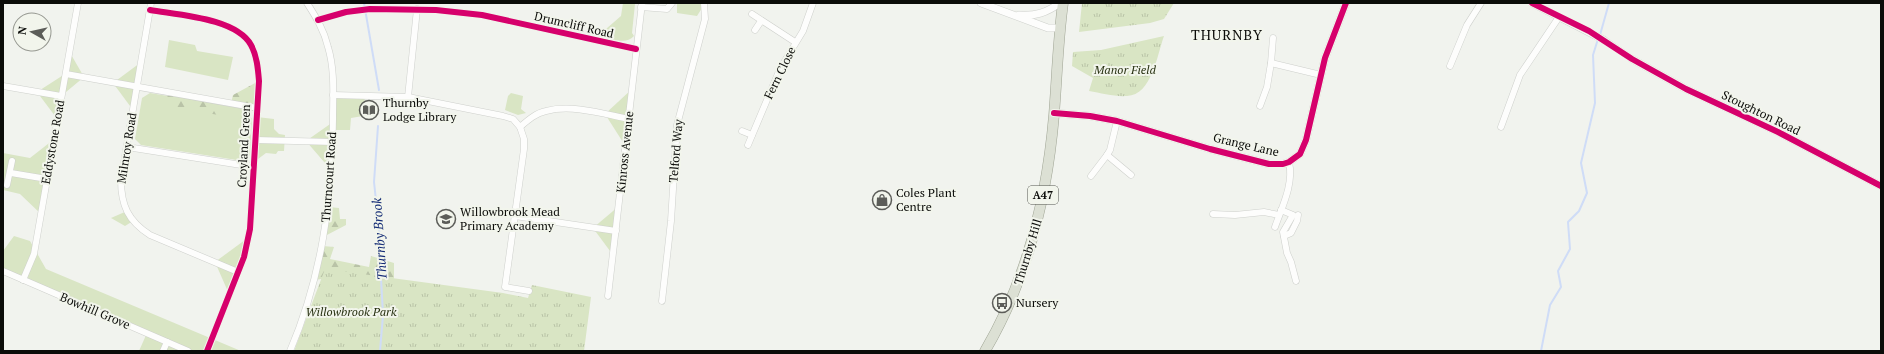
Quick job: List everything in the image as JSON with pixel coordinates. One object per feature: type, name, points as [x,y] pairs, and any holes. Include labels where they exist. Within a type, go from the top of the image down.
[{"type":"highway","name":"Thurnby Hill","points":[[985,351],[1002,320],[1020,279],[1036,231],[1045,182],[1054,113],[1061,3]]},
{"type":"street","name":"Eddystone Road","points":[[23,280],[34,254],[78,3]]},
{"type":"street","name":"Thurncourt Road","points":[[290,351],[307,306],[324,242],[328,216],[333,142],[333,95],[330,54],[318,20],[307,3]]},
{"type":"street","name":"Kinross Avenue","points":[[608,296],[641,5],[667,9],[672,3]]},
{"type":"street","name":"Telford Way","points":[[662,301],[677,125],[705,19],[704,3]]},
{"type":"street","name":"Fern Close","points":[[748,145],[780,69],[806,24],[813,3]]},
{"type":"street","points":[[981,3],[1048,28],[1059,28]]},
{"type":"street","points":[[1013,15],[1038,15],[1061,3]]},
{"type":"street","name":"Grange Lane","points":[[1054,113],[1090,116],[1117,121],[1240,157],[1277,165],[1289,162],[1300,154],[1306,140],[1321,75],[1346,3]]},
{"type":"street","points":[[1450,66],[1467,25],[1480,3]]},
{"type":"street","points":[[1532,3],[1589,31],[1632,59]]},
{"type":"street","name":"Milnroy Road","points":[[150,6],[121,180],[121,195],[128,214],[137,227],[150,235],[238,272]]},
{"type":"street","name":"Croyland Green","points":[[150,6],[221,24],[233,29],[243,36],[251,45],[257,63],[259,81],[250,229],[238,272],[207,351]]},
{"type":"street","name":"Drumcliff Road","points":[[318,20],[328,16],[370,9],[417,9],[482,15],[636,49]]},
{"type":"street","points":[[408,97],[417,9]]},
{"type":"street","points":[[752,14],[795,42]]},
{"type":"street","points":[[1501,127],[1520,75],[1559,17]]},
{"type":"street","points":[[755,30],[761,21]]},
{"type":"street","points":[[1260,106],[1267,87],[1273,38]]},
{"type":"street","name":"Stoughton Road","points":[[1632,59],[1686,89],[1778,132],[1881,186]]},
{"type":"street","points":[[1271,64],[1321,75]]},
{"type":"street","points":[[66,74],[257,108]]},
{"type":"street","points":[[3,86],[61,96]]},
{"type":"street","points":[[333,95],[408,97],[513,119],[520,127],[524,139],[524,149],[505,287],[529,291]]},
{"type":"street","points":[[520,127],[538,114],[557,109],[572,109],[629,118]]},
{"type":"street","points":[[1091,176],[1110,150],[1117,121]]},
{"type":"street","points":[[742,131],[752,135]]},
{"type":"street","points":[[256,140],[333,142]]},
{"type":"street","points":[[127,147],[254,167]]},
{"type":"street","points":[[1107,155],[1131,175]]},
{"type":"street","points":[[7,185],[11,173],[12,161]]},
{"type":"street","points":[[1275,227],[1288,188],[1289,162]]},
{"type":"street","points":[[11,173],[47,179]]},
{"type":"street","points":[[1213,214],[1235,215],[1264,212],[1293,215],[1283,232],[1287,253],[1296,281]]},
{"type":"street","points":[[1284,236],[1292,234],[1298,222],[1298,215]]},
{"type":"street","points":[[515,216],[616,232]]},
{"type":"street","name":"Bowhill Grove","points":[[3,271],[188,351]]},
{"type":"street","points":[[163,351],[167,342]]},
{"type":"green space","points":[[623,3],[635,4],[632,33],[634,36],[630,39],[622,41],[599,35],[621,16]]},
{"type":"green space","points":[[677,3],[701,3],[702,8],[697,16],[677,13]]},
{"type":"green space","points":[[1082,3],[1174,3],[1164,19],[1150,23],[1079,32]]},
{"type":"green space","name":"Manor Field","points":[[1164,36],[1156,63],[1148,82],[1135,94],[1118,96],[1089,91],[1093,78],[1072,66],[1073,52],[1101,50]]},
{"type":"green space","points":[[169,40],[195,45],[197,51],[233,57],[228,80],[165,67]]},
{"type":"green space","points":[[69,51],[84,77],[60,97],[55,116],[37,92],[65,74]]},
{"type":"green space","points":[[140,63],[133,110],[113,83]]},
{"type":"green space","points":[[259,81],[257,108],[231,103],[233,95]]},
{"type":"green space","points":[[632,89],[626,147],[605,114]]},
{"type":"green space","points":[[150,93],[245,109],[252,119],[250,155],[243,161],[141,145],[135,139],[142,98]]},
{"type":"green space","points":[[511,93],[523,96],[521,109],[526,113],[518,115],[505,110],[508,96]]},
{"type":"green space","points":[[170,94],[221,105],[219,115],[168,107],[161,103]]},
{"type":"green space","points":[[333,96],[365,96],[363,116],[351,118],[350,130],[333,130],[331,170],[306,141],[333,122]]},
{"type":"green space","points":[[257,117],[274,119],[274,129],[279,134],[285,135],[284,151],[278,151],[276,154],[266,153],[254,162]]},
{"type":"green space","points":[[53,140],[41,214],[20,194],[3,190],[3,153],[30,158]]},
{"type":"green space","points":[[619,206],[613,255],[593,228]]},
{"type":"green space","points":[[329,207],[339,208],[340,219],[346,219],[346,225],[325,236]]},
{"type":"green space","points":[[127,211],[133,221],[125,226],[111,218]]},
{"type":"green space","points":[[14,236],[30,241],[46,269],[241,351],[139,351],[147,333],[3,272],[3,251]]},
{"type":"green space","points":[[249,237],[229,294],[215,262]]},
{"type":"green space","points":[[323,246],[334,247],[330,259],[369,267],[371,256],[394,263],[394,278],[364,351],[330,278],[314,280]]},
{"type":"green space","name":"Willowbrook Park","points":[[325,269],[503,293],[528,298],[532,285],[591,297],[584,351],[294,351]]},
{"type":"waterway","name":"Thurnby Brook","points":[[364,3],[379,90]]},
{"type":"waterway","points":[[1600,35],[1609,3]]},
{"type":"waterway","points":[[1541,351],[1550,305],[1561,287],[1558,271],[1570,249],[1568,222],[1579,211],[1587,193],[1581,163],[1595,103],[1593,55],[1598,39]]},
{"type":"waterway","name":"Thurnby Brook","points":[[378,126],[374,182],[381,247],[380,260],[383,315],[380,351]]},
{"type":"cycle path","points":[[1054,113],[1090,116],[1117,121],[1210,149],[1269,164],[1283,164],[1289,162],[1300,154],[1306,140],[1325,58],[1346,3]]},
{"type":"cycle path","points":[[1532,3],[1589,31],[1632,59],[1686,89],[1778,132],[1881,186]]},
{"type":"cycle path","points":[[318,20],[346,12],[370,9],[436,10],[482,15],[636,49]]},
{"type":"cycle path","points":[[150,10],[205,19],[220,23],[233,29],[244,36],[251,45],[257,63],[259,81],[250,229],[244,257],[207,351]]},
{"type":"place","name":"Thurnby Lodge Library","points":[[369,110]]},
{"type":"place","name":"Coles Plant Centre","points":[[882,200]]},
{"type":"place","name":"Willowbrook Mead Primary Academy","points":[[446,219]]},
{"type":"place","name":"Nursery","points":[[1002,303]]},
{"type":"district","name":"THURNBY","points":[[1227,35]]}]
